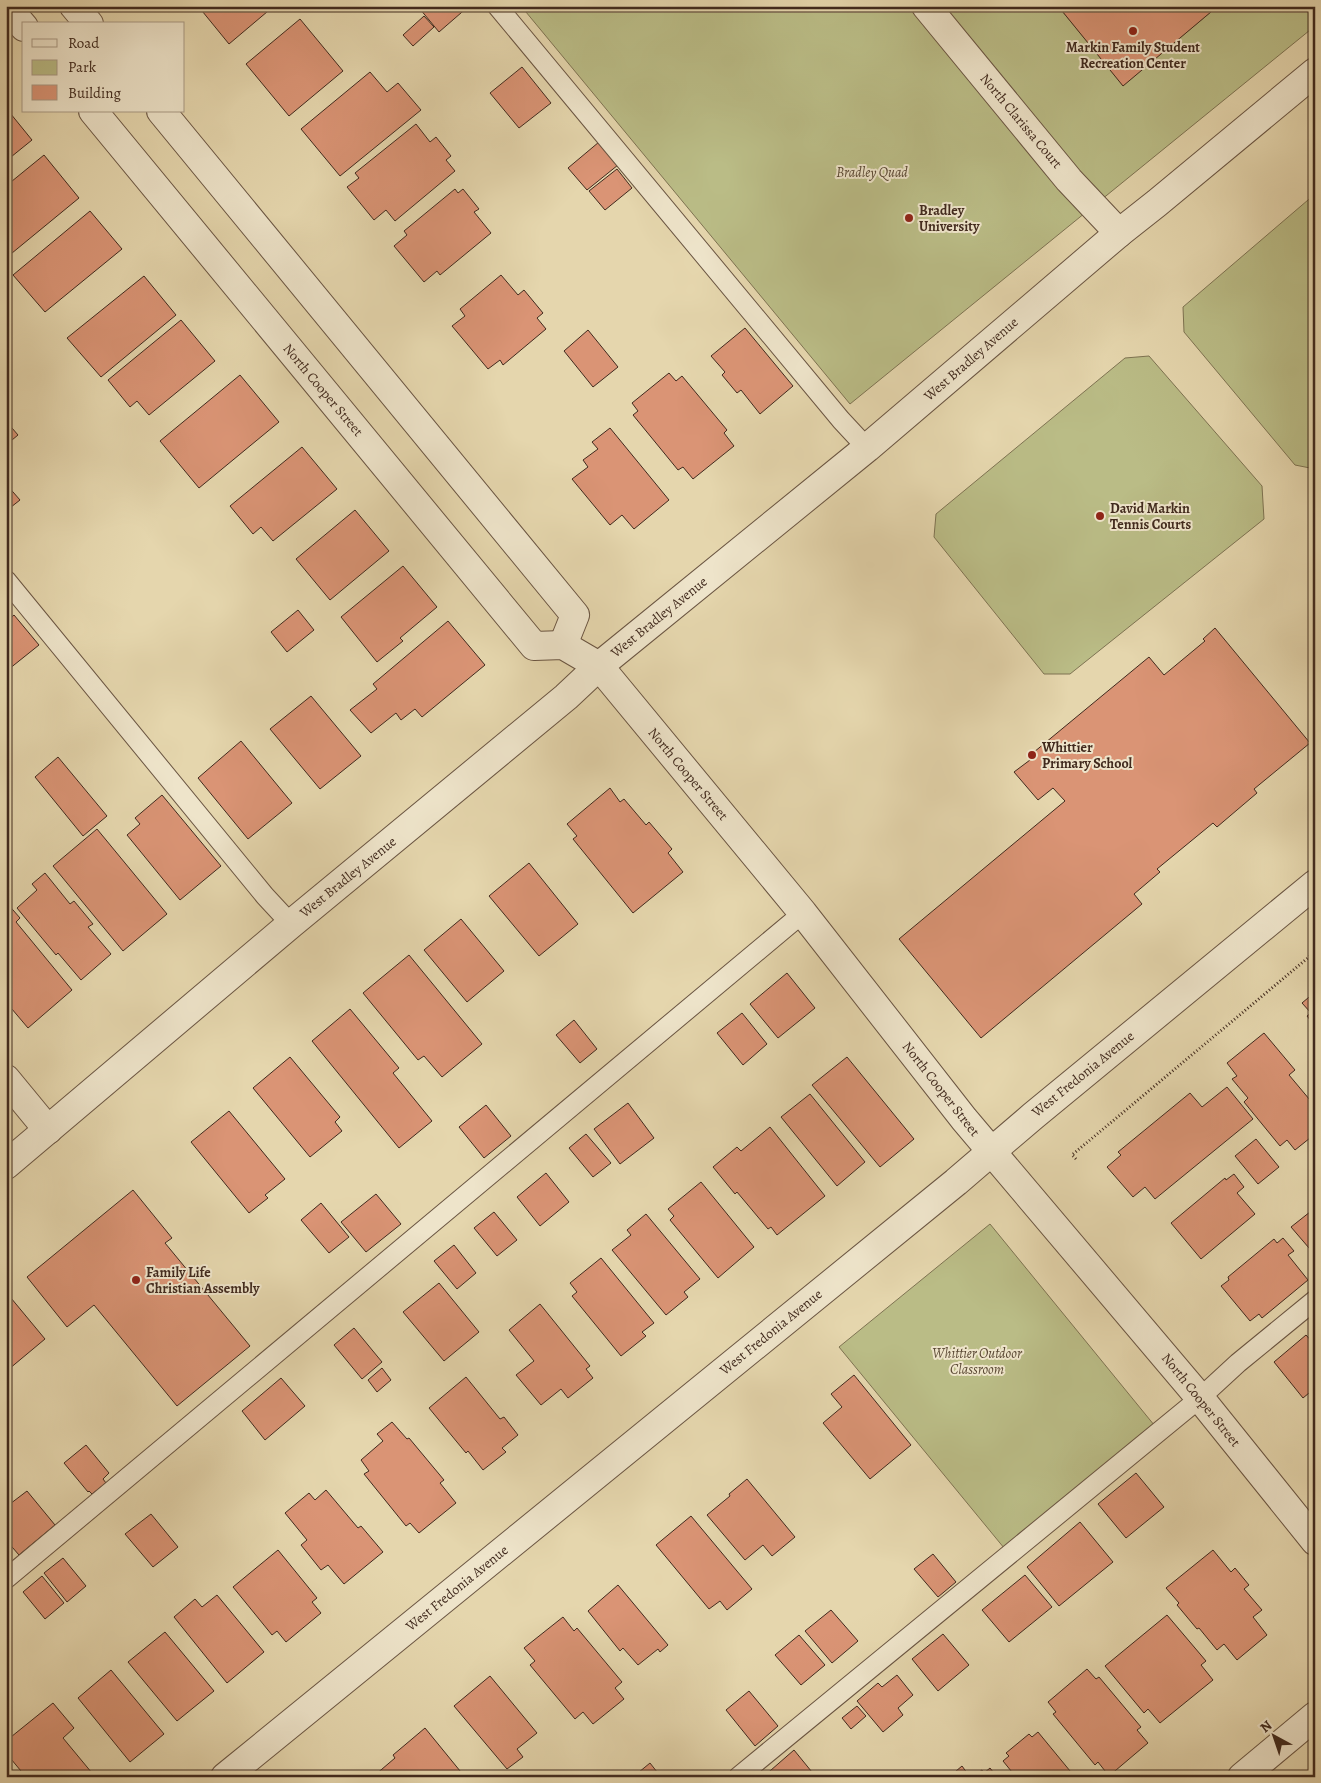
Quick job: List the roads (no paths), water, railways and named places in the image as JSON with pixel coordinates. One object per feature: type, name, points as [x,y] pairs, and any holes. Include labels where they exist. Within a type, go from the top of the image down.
[{"type":"street","points":[[6,6],[22,25]]},
{"type":"street","points":[[74,6],[87,22]]},
{"type":"street","name":"North Clarissa Court","points":[[926,6],[1070,180],[1119,232]]},
{"type":"street","name":"West Bradley Avenue","points":[[6,1165],[291,924],[566,697],[599,666],[867,448],[1119,232],[1157,203],[1315,72]]},
{"type":"street","name":"North Cooper Street","points":[[94,112],[534,646],[564,644],[599,666],[803,913],[991,1151],[1200,1398],[1315,1541]]},
{"type":"street","points":[[162,112],[575,615],[564,644]]},
{"type":"street","name":"West Fredonia Avenue","points":[[225,1777],[940,1194],[1315,884]]},
{"type":"street","points":[[6,1079],[48,1130]]},
{"type":"street","points":[[1242,1777],[1315,1716]]},
{"type":"lane","points":[[497,6],[841,420],[867,448]]},
{"type":"lane","points":[[6,580],[291,924]]},
{"type":"lane","points":[[6,1579],[803,913]]},
{"type":"lane","points":[[738,1777],[1200,1398],[1238,1363],[1315,1300]]},
{"type":"place","name":"Markin Family Student Recreation Center","points":[[1133,31]]},
{"type":"place","name":"Bradley University","points":[[909,218]]},
{"type":"place","name":"David Markin Tennis Courts","points":[[1100,516]]},
{"type":"place","name":"Whittier Primary School","points":[[1032,755]]},
{"type":"place","name":"Family Life Christian Assembly","points":[[136,1280]]},
{"type":"park label","name":"Bradley Quad","points":[[872,172]]},
{"type":"park label","name":"Whittier Outdoor Classroom","points":[[977,1362]]}]
